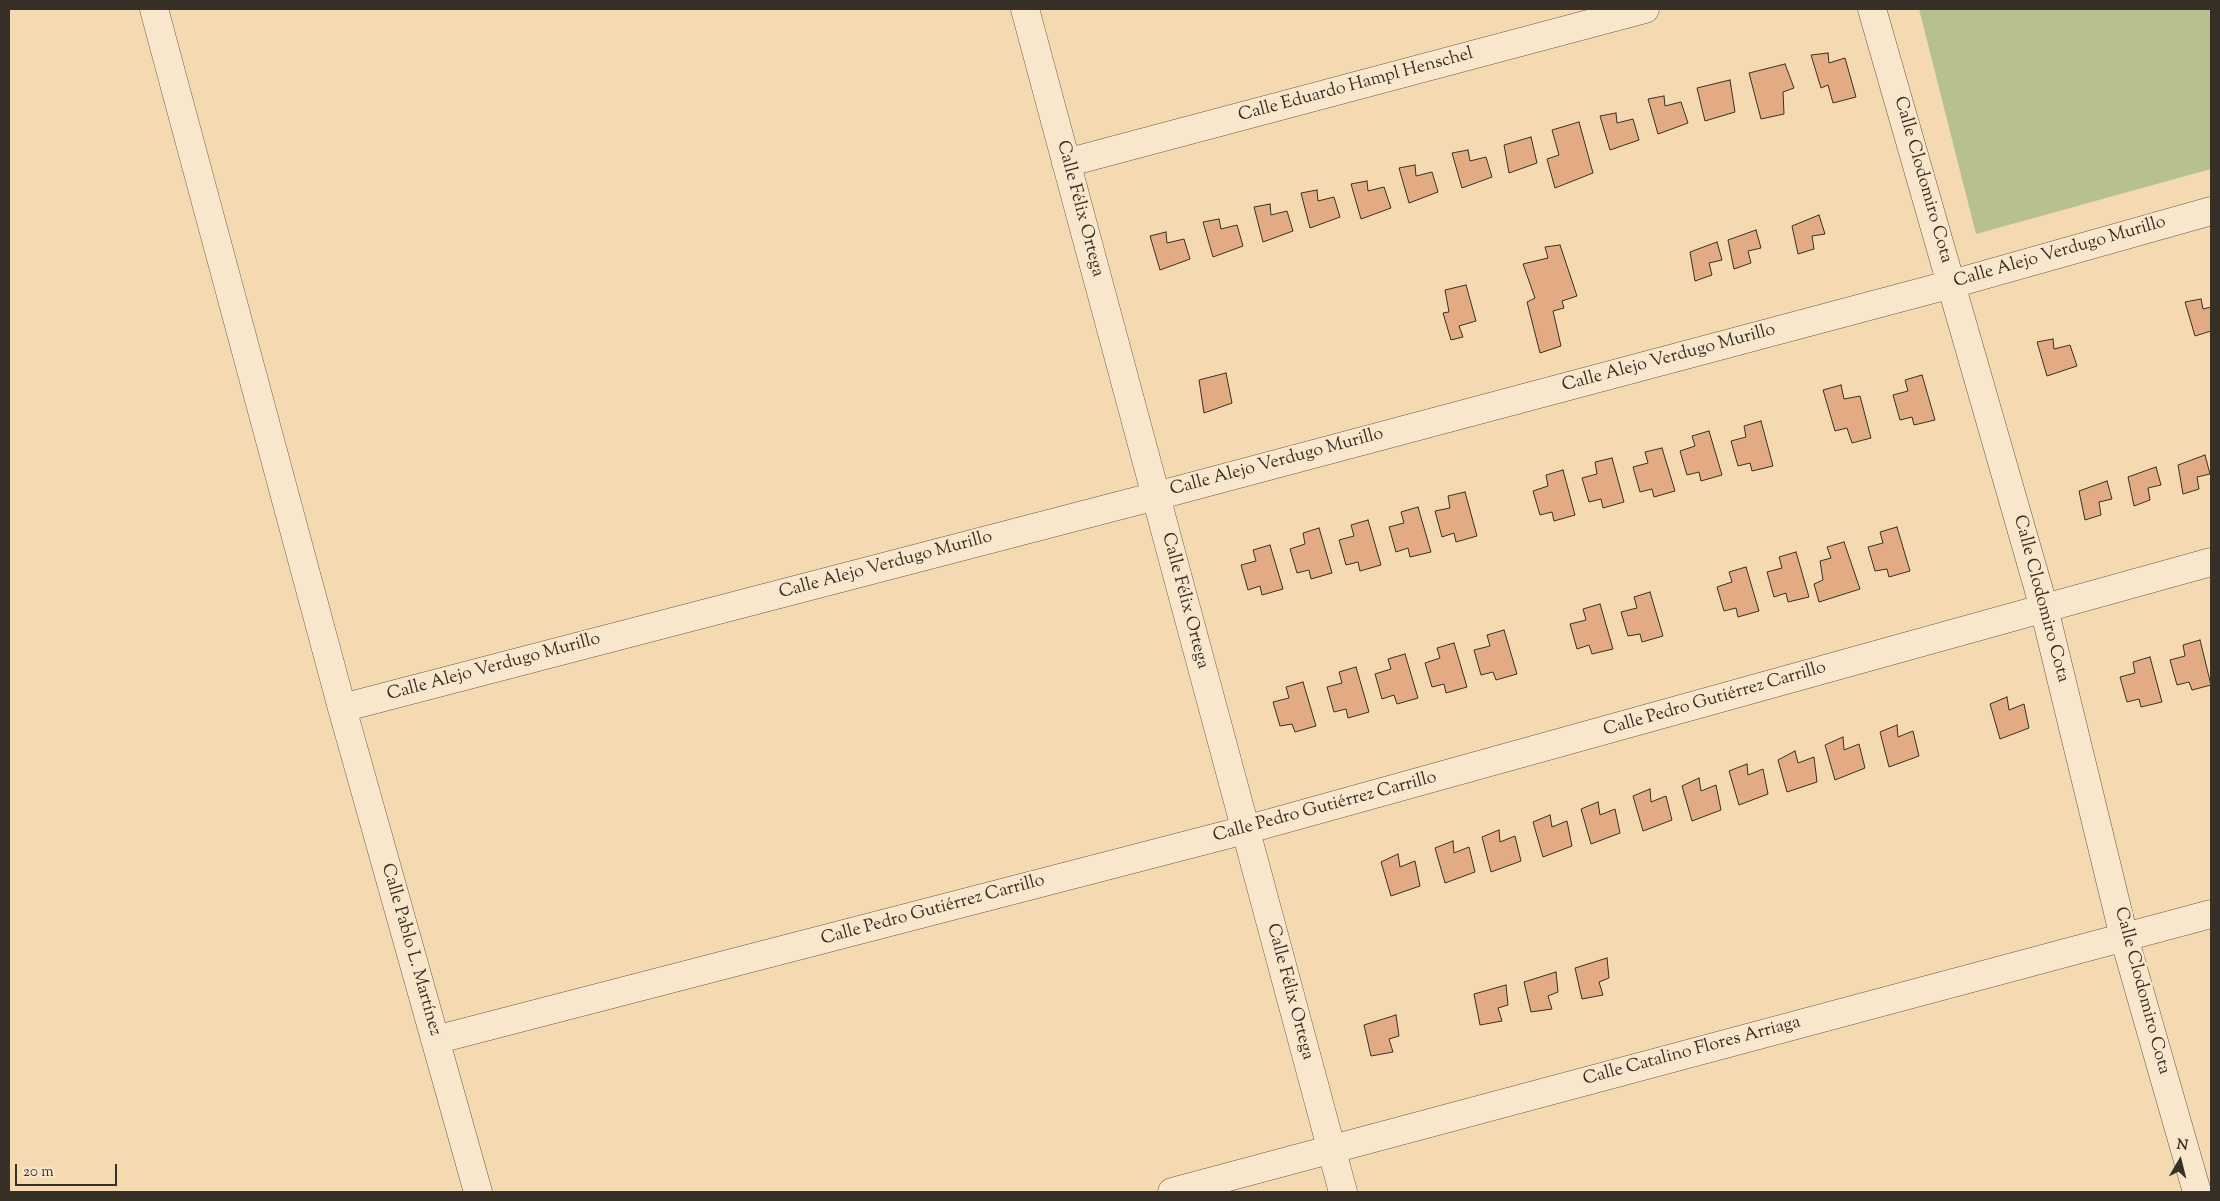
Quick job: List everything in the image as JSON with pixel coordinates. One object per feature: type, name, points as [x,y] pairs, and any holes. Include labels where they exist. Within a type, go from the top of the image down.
[{"type":"street","name":"Calle Pablo L. Martínez","points":[[154,9],[342,708],[478,1192]]},
{"type":"street","name":"Calle Félix Ortega","points":[[1025,9],[1343,1192]]},
{"type":"street","name":"Calle Eduardo Hampl Henschel","points":[[1066,163],[1646,9]]},
{"type":"street","name":"Calle Clodomiro Cota","points":[[1872,9],[2044,608],[2124,937],[2197,1192]]},
{"type":"street","name":"Calle Alejo Verdugo Murillo","points":[[342,708],[1156,496],[1952,284],[2211,211]]},
{"type":"street","name":"Calle Pedro Gutiérrez Carrillo","points":[[435,1040],[1245,830],[2211,562]]},
{"type":"street","name":"Calle Catalino Flores Arriaga","points":[[1172,1192],[2211,914]]},
{"type":"green space","points":[[1919,9],[2211,9],[2211,169],[1976,234]]},
{"type":"building","points":[[1828,53],[1829,63],[1845,58],[1856,97],[1833,103],[1828,85],[1821,88],[1811,55]]},
{"type":"building","points":[[1785,64],[1794,88],[1783,92],[1784,114],[1761,119],[1749,73]]},
{"type":"building","points":[[1730,80],[1735,112],[1705,121],[1697,88]]},
{"type":"building","points":[[1664,96],[1665,106],[1681,102],[1688,123],[1658,134],[1648,99]]},
{"type":"building","points":[[1616,113],[1617,123],[1633,119],[1639,140],[1610,150],[1600,116]]},
{"type":"building","points":[[1579,122],[1593,173],[1555,188],[1547,159],[1559,155],[1552,130]]},
{"type":"building","points":[[1531,137],[1537,163],[1509,173],[1504,145]]},
{"type":"building","points":[[1468,150],[1470,161],[1486,157],[1492,177],[1462,188],[1452,153]]},
{"type":"building","points":[[1415,165],[1416,176],[1432,172],[1438,192],[1409,203],[1399,168]]},
{"type":"building","points":[[1367,181],[1368,191],[1384,187],[1391,208],[1361,219],[1351,184]]},
{"type":"building","points":[[1317,190],[1318,201],[1334,197],[1340,217],[1310,228],[1301,193]]},
{"type":"building","points":[[1270,204],[1271,215],[1287,211],[1293,231],[1263,242],[1254,207]]},
{"type":"building","points":[[1819,215],[1825,234],[1812,236],[1814,249],[1798,254],[1792,226]]},
{"type":"building","points":[[1219,219],[1221,229],[1237,225],[1243,246],[1213,257],[1203,222]]},
{"type":"building","points":[[1756,230],[1761,248],[1748,251],[1751,263],[1734,269],[1728,240]]},
{"type":"building","points":[[1166,232],[1167,243],[1184,239],[1190,259],[1160,270],[1150,236]]},
{"type":"building","points":[[1717,242],[1722,260],[1709,263],[1712,275],[1695,281],[1690,252]]},
{"type":"building","points":[[1560,245],[1577,296],[1562,301],[1564,308],[1553,311],[1561,346],[1540,353],[1527,302],[1535,298],[1523,264],[1548,258],[1545,247]]},
{"type":"building","points":[[1466,285],[1476,321],[1459,326],[1463,337],[1451,340],[1443,313],[1449,312],[1445,290]]},
{"type":"building","points":[[2201,299],[2203,309],[2211,307],[2211,331],[2195,336],[2185,302]]},
{"type":"building","points":[[2053,339],[2054,349],[2070,345],[2077,366],[2047,376],[2037,342]]},
{"type":"building","points":[[1226,373],[1232,403],[1204,413],[1199,380]]},
{"type":"building","points":[[1922,375],[1935,420],[1914,425],[1912,417],[1900,420],[1893,395],[1908,391],[1905,380]]},
{"type":"building","points":[[1841,385],[1844,399],[1860,396],[1871,438],[1852,443],[1847,428],[1835,431],[1823,390]]},
{"type":"building","points":[[1761,421],[1773,466],[1752,471],[1750,463],[1738,466],[1731,441],[1746,437],[1744,426]]},
{"type":"building","points":[[1709,431],[1722,475],[1701,481],[1699,472],[1687,475],[1680,451],[1695,446],[1692,436]]},
{"type":"building","points":[[1662,448],[1675,491],[1654,497],[1652,489],[1640,492],[1633,467],[1648,463],[1645,452]]},
{"type":"building","points":[[2205,455],[2210,474],[2197,477],[2199,489],[2183,494],[2178,465]]},
{"type":"building","points":[[1612,458],[1624,502],[1603,508],[1601,499],[1589,502],[1582,478],[1597,474],[1595,462]]},
{"type":"building","points":[[2156,467],[2161,485],[2148,488],[2150,500],[2134,506],[2128,477]]},
{"type":"building","points":[[1563,470],[1575,515],[1554,521],[1552,512],[1540,515],[1533,491],[1548,486],[1546,475]]},
{"type":"building","points":[[2107,481],[2112,499],[2099,502],[2101,515],[2085,520],[2079,491]]},
{"type":"building","points":[[1465,492],[1477,536],[1456,542],[1454,533],[1442,537],[1435,511],[1450,508],[1448,496]]},
{"type":"building","points":[[1418,507],[1431,552],[1410,557],[1408,548],[1396,552],[1389,527],[1404,523],[1401,512]]},
{"type":"building","points":[[1368,520],[1381,565],[1360,571],[1358,562],[1346,565],[1339,540],[1354,536],[1351,525]]},
{"type":"building","points":[[1897,527],[1910,571],[1889,577],[1887,569],[1875,571],[1868,547],[1883,543],[1880,532]]},
{"type":"building","points":[[1319,528],[1332,573],[1311,579],[1309,570],[1297,573],[1290,549],[1305,544],[1303,533]]},
{"type":"building","points":[[1844,542],[1860,589],[1819,602],[1814,584],[1823,580],[1820,561],[1831,558],[1827,547]]},
{"type":"building","points":[[1270,545],[1283,589],[1262,595],[1260,586],[1248,590],[1241,565],[1256,561],[1253,550]]},
{"type":"building","points":[[1796,552],[1809,597],[1788,602],[1786,593],[1774,597],[1767,572],[1782,568],[1779,557]]},
{"type":"building","points":[[1746,567],[1759,611],[1738,617],[1736,608],[1724,611],[1717,587],[1732,582],[1729,572]]},
{"type":"building","points":[[1650,592],[1663,636],[1642,642],[1640,634],[1628,636],[1621,612],[1637,608],[1634,597]]},
{"type":"building","points":[[1600,604],[1613,649],[1592,654],[1589,645],[1577,649],[1570,624],[1586,620],[1583,609]]},
{"type":"building","points":[[1504,630],[1517,674],[1496,680],[1493,672],[1481,675],[1474,650],[1490,646],[1487,635]]},
{"type":"building","points":[[2200,640],[2211,685],[2192,690],[2189,682],[2177,685],[2170,660],[2185,656],[2183,645]]},
{"type":"building","points":[[1454,643],[1467,687],[1446,693],[1444,684],[1432,687],[1425,663],[1440,658],[1437,648]]},
{"type":"building","points":[[1405,654],[1418,698],[1397,704],[1394,695],[1382,699],[1375,674],[1391,669],[1388,659]]},
{"type":"building","points":[[2150,657],[2162,702],[2141,707],[2139,699],[2127,702],[2120,677],[2135,673],[2133,662]]},
{"type":"building","points":[[1356,667],[1369,712],[1348,718],[1346,709],[1334,712],[1327,687],[1342,683],[1339,672]]},
{"type":"building","points":[[1303,682],[1316,726],[1295,732],[1292,724],[1280,726],[1273,702],[1289,698],[1286,687]]},
{"type":"building","points":[[2007,697],[2009,710],[2024,704],[2029,728],[2000,739],[1990,704]]},
{"type":"building","points":[[1897,725],[1898,737],[1913,731],[1919,756],[1889,767],[1880,732]]},
{"type":"building","points":[[1843,737],[1844,750],[1859,744],[1865,768],[1835,780],[1825,745]]},
{"type":"building","points":[[1795,751],[1798,763],[1814,757],[1817,782],[1787,792],[1778,760]]},
{"type":"building","points":[[1747,764],[1748,775],[1763,769],[1768,794],[1739,805],[1729,771]]},
{"type":"building","points":[[1699,778],[1701,791],[1716,785],[1721,810],[1692,821],[1682,786]]},
{"type":"building","points":[[1650,789],[1651,802],[1666,796],[1672,820],[1643,831],[1633,796]]},
{"type":"building","points":[[1598,802],[1600,815],[1615,809],[1620,833],[1591,844],[1581,809]]},
{"type":"building","points":[[1550,815],[1552,827],[1567,821],[1572,846],[1543,857],[1533,822]]},
{"type":"building","points":[[1499,830],[1500,842],[1515,836],[1521,861],[1491,872],[1482,837]]},
{"type":"building","points":[[1453,841],[1454,853],[1469,847],[1475,872],[1445,883],[1435,848]]},
{"type":"building","points":[[1398,854],[1400,867],[1415,861],[1420,886],[1391,896],[1381,862]]},
{"type":"building","points":[[1607,958],[1609,978],[1599,982],[1603,995],[1582,999],[1575,968]]},
{"type":"building","points":[[1556,972],[1558,992],[1548,996],[1552,1009],[1531,1012],[1524,982]]},
{"type":"building","points":[[1506,985],[1508,1005],[1498,1008],[1502,1021],[1480,1025],[1474,994]]},
{"type":"building","points":[[1396,1015],[1399,1036],[1389,1039],[1393,1052],[1371,1056],[1364,1025]]}]
